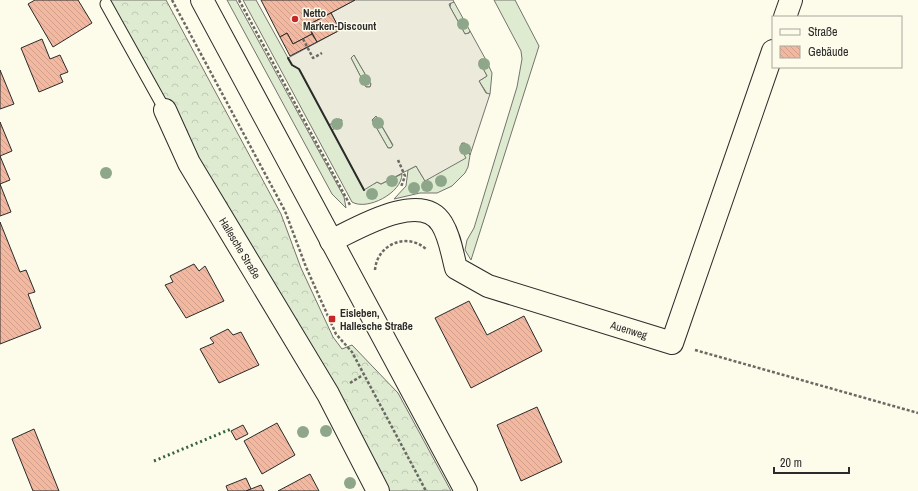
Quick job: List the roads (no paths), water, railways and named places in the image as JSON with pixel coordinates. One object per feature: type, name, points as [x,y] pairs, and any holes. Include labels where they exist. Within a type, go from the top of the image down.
[{"type":"street","points":[[202,0],[283,149],[330,241],[466,491]]},
{"type":"street","points":[[785,16],[791,0]]},
{"type":"street","name":"Auenweg","points":[[330,241],[358,228],[402,212],[413,209],[427,211],[436,215],[446,230],[456,268],[488,286],[672,343],[772,54]]},
{"type":"street","name":"Hallesche Straße","points":[[165,110],[190,163],[328,394],[378,491]]},
{"type":"lane","name":"Hallesche Straße","points":[[106,4],[165,110]]},
{"type":"place","name":"Netto Marken-Discount","points":[[295,19]]},
{"type":"place","name":"Eisleben, Hallesche Straße","points":[[332,319]]}]
